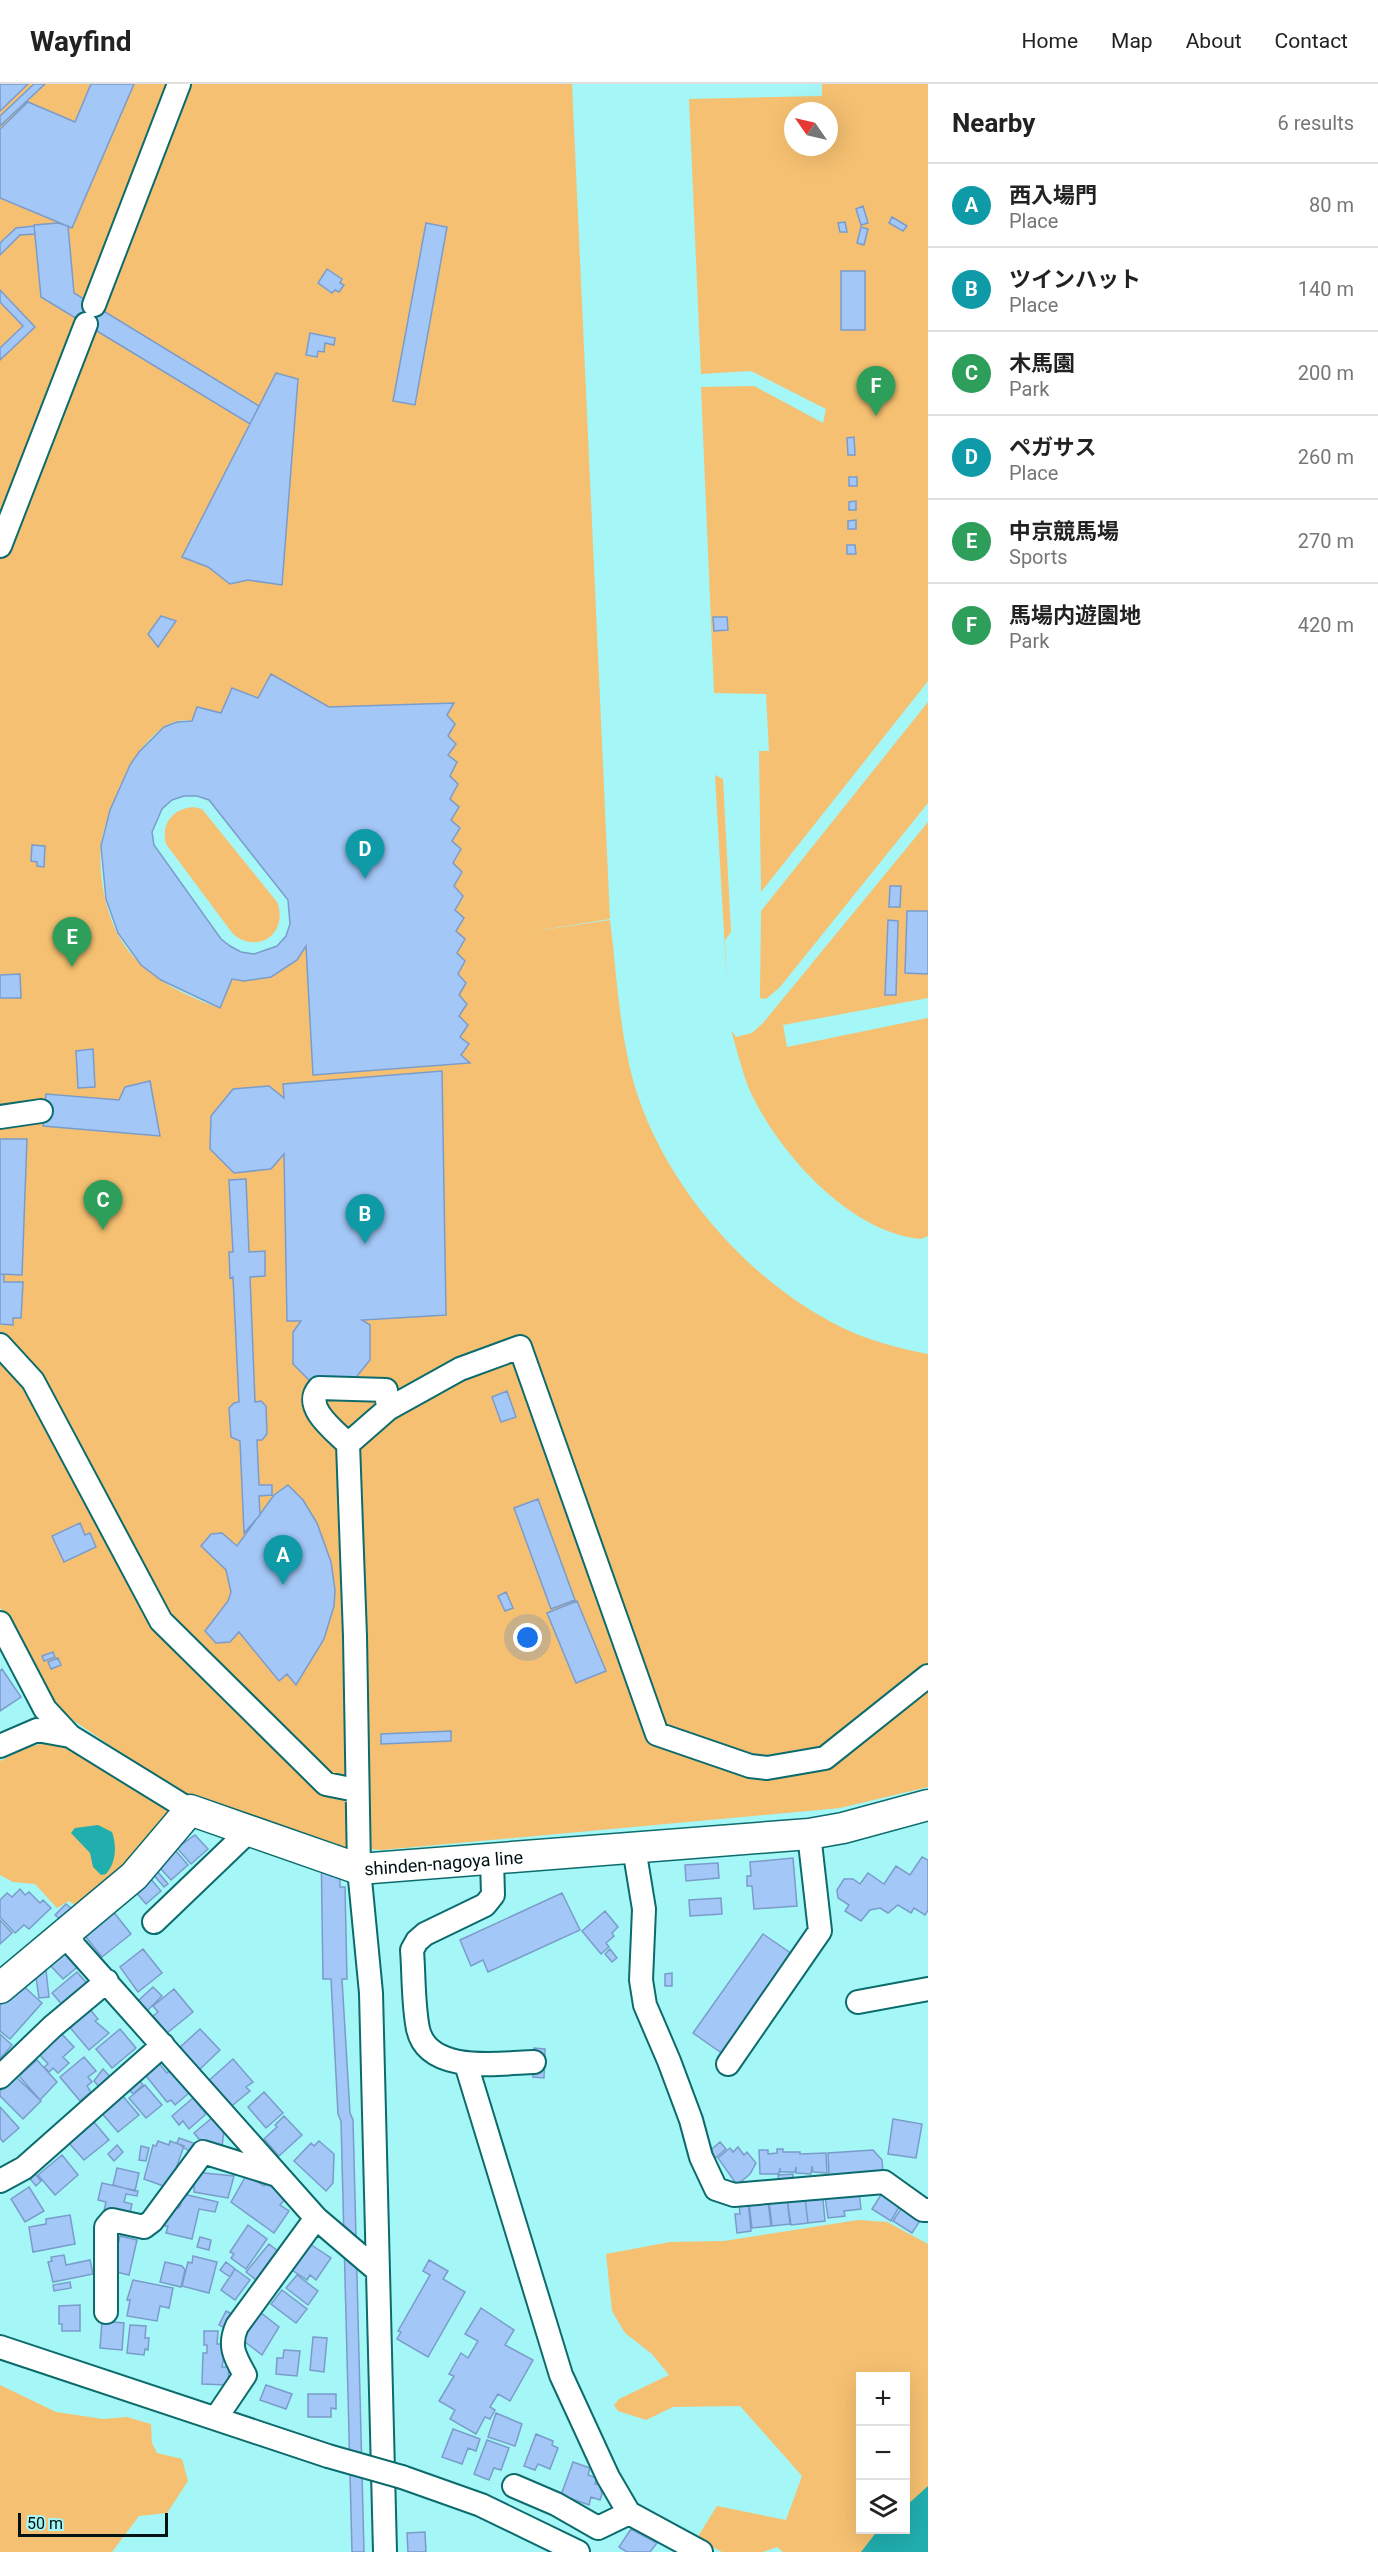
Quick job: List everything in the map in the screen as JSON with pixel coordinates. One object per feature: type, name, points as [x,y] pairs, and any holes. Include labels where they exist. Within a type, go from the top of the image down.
[{"type":"main road","name":"shinden-nagoya line","points":[[190,1810],[359,1869],[809,1834],[843,1828],[928,1805]]},
{"type":"main road","points":[[0,1988],[69,1933],[134,1876],[190,1810]]},
{"type":"street","points":[[0,546],[179,84]]},
{"type":"street","points":[[0,1117],[41,1111]]},
{"type":"street","points":[[0,1345],[33,1381],[161,1621],[326,1784],[356,1790]]},
{"type":"street","points":[[348,1444],[388,1409],[460,1369],[520,1347],[657,1734],[750,1766],[768,1768],[825,1758],[928,1676]]},
{"type":"street","points":[[385,2552],[371,1993],[359,1869],[355,1636],[348,1444],[320,1415],[313,1402],[314,1394],[319,1389],[387,1390],[388,1409]]},
{"type":"street","points":[[0,1623],[45,1709],[70,1736],[190,1810]]},
{"type":"street","points":[[0,1746],[37,1730],[70,1736]]},
{"type":"street","points":[[154,1922],[249,1831]]},
{"type":"street","points":[[728,2064],[820,1931],[809,1834]]},
{"type":"street","points":[[634,1848],[644,1909],[641,1980],[645,2005],[691,2120],[700,2157],[716,2189],[734,2196],[884,2182],[923,2210],[928,2210]]},
{"type":"street","points":[[492,1860],[493,1895],[485,1905],[425,1934],[412,1950],[418,2031],[423,2040],[445,2059],[466,2064],[534,2062]]},
{"type":"street","points":[[69,1933],[74,1946],[316,2218],[377,2270]]},
{"type":"street","points":[[0,2077],[52,2027],[107,1981]]},
{"type":"street","points":[[858,2002],[928,1989]]},
{"type":"street","points":[[0,2181],[24,2168],[163,2045]]},
{"type":"street","points":[[466,2064],[561,2375],[608,2477],[628,2513],[701,2552]]},
{"type":"street","points":[[106,2312],[106,2227],[112,2220],[144,2227],[152,2221],[203,2152],[279,2176]]},
{"type":"street","points":[[216,2418],[245,2375],[232,2353],[231,2339],[237,2326],[316,2218]]},
{"type":"street","points":[[0,2348],[328,2456],[402,2477],[481,2505],[578,2552]]},
{"type":"street","points":[[514,2486],[556,2504],[598,2528],[628,2513]]},
{"type":"shaded area","points":[[0,84],[572,84],[610,919],[529,932],[610,920],[622,1025],[630,1067],[649,1124],[667,1160],[689,1195],[743,1257],[807,1308],[841,1327],[895,1347],[928,1354],[928,1787],[840,1808],[382,1850],[325,1846],[185,1796],[52,1706],[0,1607]],"holes":[[[271,674],[329,707],[454,703],[447,715],[455,724],[448,736],[456,744],[448,755],[457,762],[450,776],[458,784],[450,799],[459,807],[451,820],[459,828],[452,841],[460,849],[453,863],[462,872],[454,886],[463,896],[455,910],[457,953],[465,961],[458,974],[466,983],[459,995],[467,1004],[459,1016],[468,1025],[460,1037],[469,1044],[461,1055],[469,1063],[306,946],[291,963],[274,974],[255,980],[232,979],[219,1008],[167,984],[144,967],[125,946],[108,911],[102,884],[100,857],[104,828],[131,765],[144,746],[159,731],[175,722],[192,721],[197,707],[221,713],[232,688],[258,698]]]},
{"type":"shaded area","points":[[822,84],[928,84],[928,681],[761,892],[759,751],[769,751],[766,694],[714,693],[701,387],[754,386],[823,423],[826,409],[751,371],[701,374],[689,99],[822,96]]},
{"type":"shaded area","points":[[928,702],[928,803],[780,987],[766,999],[760,998],[761,911]]},
{"type":"shaded area","points":[[715,775],[723,779],[731,932],[725,940],[727,986]]},
{"type":"shaded area","points":[[193,807],[202,809],[277,902],[280,913],[279,923],[269,938],[252,942],[233,934],[166,844],[165,830],[170,819],[179,811]]},
{"type":"shaded area","points":[[928,822],[928,998],[783,1025],[787,1047],[928,1018],[928,1236],[921,1239],[894,1233],[868,1222],[819,1186],[798,1163],[763,1115],[750,1091],[731,1030],[736,1037],[752,1033],[763,1023]]},
{"type":"shaded area","points":[[44,1743],[61,1744],[170,1809],[172,1821],[84,1911],[69,1901],[57,1908],[35,1884],[13,1882],[0,1875],[0,1761],[26,1748]]},
{"type":"shaded area","points":[[858,2220],[887,2222],[928,2244],[928,2552],[783,2552],[777,2547],[763,2552],[722,2552],[697,2538],[717,2506],[786,2520],[802,2476],[740,2406],[673,2407],[646,2420],[618,2411],[614,2405],[619,2399],[669,2375],[652,2354],[625,2333],[612,2311],[606,2254],[670,2242],[724,2241]]},
{"type":"shaded area","points":[[0,2385],[56,2412],[103,2419],[127,2417],[151,2424],[152,2443],[157,2453],[182,2459],[188,2481],[167,2513],[139,2516],[112,2552],[0,2552]]},
{"type":"water","points":[[98,1825],[112,1832],[115,1843],[114,1860],[106,1874],[101,1875],[93,1867],[90,1853],[71,1833],[75,1828]]},
{"type":"water","points":[[928,2486],[928,2552],[861,2552],[875,2534],[910,2534],[910,2502]]},
{"type":"building","points":[[0,84],[28,84],[0,111]]},
{"type":"building","points":[[34,84],[45,84],[0,126],[0,116]]},
{"type":"building","points":[[91,84],[134,84],[72,228],[0,198],[0,129],[28,102],[75,122]]},
{"type":"building","points":[[863,206],[868,223],[861,225],[856,209]]},
{"type":"building","points":[[892,217],[907,226],[903,231],[889,223]]},
{"type":"building","points":[[845,222],[847,232],[840,232],[838,223]]},
{"type":"building","points":[[58,223],[68,226],[74,293],[259,406],[250,424],[41,297],[34,225]]},
{"type":"building","points":[[426,223],[447,227],[415,405],[393,401]]},
{"type":"building","points":[[34,226],[35,234],[20,235],[0,255],[0,243],[16,228]]},
{"type":"building","points":[[861,227],[868,229],[864,245],[857,243]]},
{"type":"building","points":[[327,269],[342,279],[340,283],[344,285],[339,292],[335,290],[332,293],[318,283]]},
{"type":"building","points":[[841,271],[865,271],[865,330],[841,330]]},
{"type":"building","points":[[0,290],[35,327],[0,360],[0,348],[23,326],[0,302]]},
{"type":"building","points":[[310,333],[335,338],[334,345],[325,343],[324,352],[318,351],[317,357],[306,355]]},
{"type":"building","points":[[276,373],[298,379],[282,585],[248,580],[230,584],[208,567],[182,557]]},
{"type":"building","points":[[854,437],[855,455],[848,455],[847,438]]},
{"type":"building","points":[[849,477],[857,477],[857,486],[849,486]]},
{"type":"building","points":[[856,501],[856,510],[849,510],[849,502]]},
{"type":"building","points":[[856,520],[856,529],[848,529],[848,521]]},
{"type":"building","points":[[847,545],[855,545],[856,554],[847,554]]},
{"type":"building","points":[[161,616],[176,621],[158,647],[148,634]]},
{"type":"building","points":[[713,617],[727,617],[728,630],[714,631]]},
{"type":"building","points":[[271,674],[329,707],[454,703],[447,715],[455,724],[448,736],[456,744],[448,755],[457,762],[450,776],[458,784],[450,799],[459,807],[451,820],[460,828],[452,841],[461,849],[453,863],[462,872],[454,886],[463,896],[455,910],[464,918],[456,931],[465,939],[457,953],[465,961],[458,974],[466,983],[459,995],[467,1004],[459,1016],[468,1025],[460,1037],[469,1044],[461,1055],[470,1063],[313,1075],[306,946],[297,960],[271,977],[244,981],[232,979],[220,1008],[161,980],[141,965],[118,933],[106,899],[101,846],[110,810],[130,765],[139,752],[164,727],[177,722],[192,721],[197,707],[221,713],[232,688],[258,698]],"holes":[[[184,796],[197,796],[209,800],[288,900],[290,924],[286,936],[277,946],[254,954],[241,952],[221,939],[154,845],[152,832],[162,809],[172,800]]]},
{"type":"building","points":[[32,845],[45,846],[44,867],[37,866],[37,862],[31,861]]},
{"type":"building","points":[[890,886],[901,886],[900,907],[889,907]]},
{"type":"building","points":[[907,911],[928,911],[928,974],[905,973]]},
{"type":"building","points":[[888,920],[898,921],[896,995],[885,995]]},
{"type":"building","points":[[20,974],[21,998],[0,998],[0,975]]},
{"type":"building","points":[[93,1049],[95,1087],[78,1088],[76,1051]]},
{"type":"building","points":[[442,1071],[446,1315],[362,1320],[370,1325],[370,1360],[349,1386],[315,1386],[293,1364],[293,1332],[301,1321],[287,1321],[284,1154],[271,1169],[234,1173],[210,1149],[211,1116],[233,1089],[269,1086],[284,1098],[283,1084]]},
{"type":"building","points":[[150,1081],[160,1136],[43,1126],[46,1094],[119,1100],[125,1087]]},
{"type":"building","points":[[0,1139],[27,1139],[22,1275],[0,1274]]},
{"type":"building","points":[[246,1179],[249,1252],[265,1251],[265,1276],[250,1277],[255,1402],[261,1401],[266,1406],[267,1434],[262,1440],[257,1440],[259,1485],[272,1485],[272,1495],[259,1496],[260,1515],[244,1533],[240,1441],[231,1437],[229,1408],[239,1402],[233,1277],[230,1278],[229,1252],[233,1252],[229,1180]]},
{"type":"building","points":[[0,1274],[4,1275],[4,1282],[23,1282],[21,1318],[13,1318],[13,1325],[0,1324]]},
{"type":"building","points":[[507,1391],[516,1417],[501,1422],[492,1397]]},
{"type":"building","points":[[288,1485],[303,1500],[317,1523],[331,1562],[335,1590],[334,1606],[324,1639],[296,1685],[287,1674],[279,1681],[239,1632],[230,1642],[216,1643],[205,1631],[228,1601],[231,1592],[226,1570],[201,1546],[211,1534],[222,1533],[237,1546],[274,1495]]},
{"type":"building","points":[[538,1499],[575,1600],[551,1609],[514,1508]]},
{"type":"building","points":[[80,1523],[85,1535],[90,1533],[96,1547],[64,1562],[52,1536]]},
{"type":"building","points":[[506,1592],[513,1608],[505,1611],[498,1596]]},
{"type":"building","points":[[577,1601],[606,1671],[576,1683],[547,1613]]},
{"type":"building","points":[[53,1652],[55,1657],[44,1661],[42,1656]]},
{"type":"building","points":[[58,1658],[61,1665],[51,1669],[48,1662]]},
{"type":"building","points":[[2,1669],[21,1697],[0,1711],[0,1671]]},
{"type":"building","points":[[451,1731],[451,1741],[381,1744],[381,1734]]},
{"type":"building","points":[[195,1835],[208,1849],[191,1864],[177,1848]]},
{"type":"building","points":[[321,1844],[339,1845],[340,1887],[345,1887],[347,1979],[342,1979],[350,2113],[353,2120],[364,2552],[352,2552],[341,2121],[338,2114],[331,1979],[323,1979]]},
{"type":"building","points":[[175,1850],[188,1865],[171,1880],[160,1868]]},
{"type":"building","points":[[922,1857],[928,1860],[928,1910],[925,1915],[914,1908],[911,1913],[898,1905],[888,1913],[880,1908],[870,1910],[861,1921],[845,1911],[849,1905],[838,1898],[837,1890],[844,1879],[853,1879],[860,1884],[868,1873],[884,1884],[896,1866],[910,1875]]},
{"type":"building","points":[[793,1858],[797,1906],[754,1909],[752,1886],[747,1886],[747,1876],[751,1876],[750,1862]]},
{"type":"building","points":[[718,1863],[719,1878],[686,1881],[685,1865]]},
{"type":"building","points":[[157,1871],[168,1884],[164,1887],[153,1874]]},
{"type":"building","points":[[149,1877],[161,1891],[146,1904],[134,1890]]},
{"type":"building","points":[[20,1889],[25,1895],[29,1892],[40,1903],[43,1900],[51,1908],[29,1929],[24,1925],[15,1933],[0,1917],[0,1900],[7,1893],[12,1897]]},
{"type":"building","points":[[562,1893],[580,1930],[488,1972],[483,1960],[471,1966],[460,1940]]},
{"type":"building","points":[[721,1898],[722,1914],[690,1916],[689,1900]]},
{"type":"building","points":[[66,1904],[72,1909],[61,1920],[55,1915]]},
{"type":"building","points":[[112,1910],[131,1934],[102,1957],[85,1936],[95,1928],[93,1925]]},
{"type":"building","points":[[605,1911],[618,1927],[612,1933],[614,1936],[606,1943],[609,1947],[601,1954],[582,1931]]},
{"type":"building","points":[[0,1920],[12,1933],[0,1944]]},
{"type":"building","points":[[763,1934],[792,1954],[723,2054],[693,2033]]},
{"type":"building","points":[[64,1945],[80,1965],[63,1979],[48,1963]]},
{"type":"building","points":[[143,1949],[162,1973],[138,1992],[120,1967]]},
{"type":"building","points":[[610,1949],[617,1958],[612,1962],[605,1954]]},
{"type":"building","points":[[46,1970],[49,1997],[39,1998],[35,1971]]},
{"type":"building","points":[[77,1972],[90,1987],[65,2008],[52,1993]]},
{"type":"building","points":[[672,1973],[672,1986],[665,1986],[665,1974]]},
{"type":"building","points":[[20,1983],[42,2003],[10,2039],[0,2031],[0,2005]]},
{"type":"building","points":[[153,1987],[162,1996],[147,2011],[138,2001]]},
{"type":"building","points":[[174,1989],[193,2012],[167,2033],[153,2016],[158,2012],[153,2006]]},
{"type":"building","points":[[89,2008],[98,2019],[95,2021],[109,2033],[89,2050],[68,2025]]},
{"type":"building","points":[[120,2029],[136,2048],[112,2068],[96,2049]]},
{"type":"building","points":[[200,2029],[220,2050],[198,2071],[178,2049]]},
{"type":"building","points":[[60,2032],[74,2047],[63,2057],[69,2063],[58,2073],[53,2068],[49,2072],[44,2067],[48,2064],[39,2054]]},
{"type":"building","points":[[0,2034],[12,2045],[0,2059]]},
{"type":"building","points":[[534,2048],[545,2049],[544,2078],[533,2077]]},
{"type":"building","points":[[84,2057],[96,2071],[88,2077],[92,2082],[87,2086],[91,2092],[80,2101],[60,2077]]},
{"type":"building","points":[[233,2059],[253,2082],[246,2087],[250,2091],[228,2109],[206,2083]]},
{"type":"building","points":[[37,2060],[57,2082],[40,2100],[19,2076]]},
{"type":"building","points":[[157,2061],[167,2073],[170,2070],[189,2093],[175,2105],[171,2100],[167,2102],[143,2072]]},
{"type":"building","points":[[103,2069],[111,2078],[100,2088],[94,2081]]},
{"type":"building","points":[[15,2076],[41,2101],[23,2119],[0,2096],[0,2091]]},
{"type":"building","points":[[137,2077],[143,2085],[133,2094],[126,2086]]},
{"type":"building","points":[[145,2085],[162,2105],[146,2118],[129,2098]]},
{"type":"building","points":[[264,2092],[283,2113],[266,2128],[248,2107]]},
{"type":"building","points":[[120,2093],[139,2115],[118,2132],[100,2111]]},
{"type":"building","points":[[193,2098],[206,2114],[189,2129],[183,2121],[179,2125],[172,2116]]},
{"type":"building","points":[[0,2107],[19,2128],[3,2142],[0,2138]]},
{"type":"building","points":[[284,2116],[302,2135],[279,2156],[264,2139],[277,2127],[275,2125]]},
{"type":"building","points":[[213,2117],[224,2130],[222,2147],[199,2139],[194,2133]]},
{"type":"building","points":[[893,2119],[922,2124],[916,2158],[888,2154]]},
{"type":"building","points":[[94,2122],[109,2140],[84,2160],[69,2143]]},
{"type":"building","points":[[179,2138],[196,2144],[192,2153],[177,2143]]},
{"type":"building","points":[[158,2141],[169,2145],[170,2141],[184,2146],[169,2188],[144,2179],[153,2145],[156,2146]]},
{"type":"building","points":[[319,2141],[334,2154],[333,2183],[326,2191],[294,2161],[311,2143],[314,2146]]},
{"type":"building","points":[[720,2142],[726,2149],[714,2159],[708,2152]]},
{"type":"building","points":[[117,2145],[123,2152],[114,2161],[108,2154]]},
{"type":"building","points":[[141,2146],[149,2148],[146,2161],[139,2160]]},
{"type":"building","points":[[738,2147],[744,2155],[747,2152],[756,2163],[750,2174],[737,2185],[718,2158],[730,2148],[733,2152]]},
{"type":"building","points":[[777,2149],[783,2149],[783,2152],[800,2152],[800,2154],[826,2153],[827,2173],[813,2172],[812,2166],[811,2174],[796,2173],[796,2167],[795,2172],[780,2172],[780,2168],[779,2174],[760,2174],[759,2150],[768,2150],[768,2154],[777,2153]]},
{"type":"building","points":[[873,2150],[882,2160],[883,2173],[829,2175],[828,2153]]},
{"type":"building","points":[[62,2155],[78,2175],[55,2195],[38,2175]]},
{"type":"building","points":[[117,2168],[139,2173],[135,2191],[113,2185]]},
{"type":"building","points":[[32,2170],[41,2181],[36,2186],[27,2175]]},
{"type":"building","points":[[194,2172],[234,2176],[228,2198],[194,2192]]},
{"type":"building","points":[[247,2174],[264,2186],[268,2179],[286,2198],[280,2205],[289,2211],[274,2233],[231,2202]]},
{"type":"building","points":[[793,2174],[793,2183],[779,2184],[778,2175]]},
{"type":"building","points":[[102,2183],[138,2191],[137,2196],[126,2194],[124,2202],[132,2204],[129,2217],[104,2211],[106,2202],[98,2200]]},
{"type":"building","points":[[29,2187],[44,2211],[25,2222],[11,2199]]},
{"type":"building","points":[[884,2190],[902,2202],[891,2221],[872,2209]]},
{"type":"building","points":[[859,2192],[861,2209],[844,2211],[845,2216],[828,2218],[825,2196]]},
{"type":"building","points":[[179,2193],[218,2202],[215,2212],[199,2209],[192,2239],[166,2233],[168,2226],[165,2226],[170,2206],[179,2208],[181,2203],[177,2202]]},
{"type":"building","points":[[815,2196],[815,2200],[823,2199],[825,2221],[808,2223],[805,2197]]},
{"type":"building","points":[[787,2198],[805,2198],[808,2223],[791,2225]]},
{"type":"building","points":[[787,2199],[790,2224],[772,2226],[769,2201]]},
{"type":"building","points":[[768,2201],[771,2226],[752,2228],[749,2203]]},
{"type":"building","points":[[748,2202],[751,2231],[737,2233],[735,2214],[740,2214],[739,2203]]},
{"type":"building","points":[[904,2204],[923,2216],[912,2233],[893,2221]]},
{"type":"building","points":[[70,2215],[75,2244],[33,2252],[29,2227],[46,2224],[46,2219]]},
{"type":"building","points":[[248,2225],[267,2239],[246,2269],[231,2258],[234,2254],[230,2252]]},
{"type":"building","points":[[120,2236],[137,2240],[129,2275],[112,2271]]},
{"type":"building","points":[[200,2237],[211,2240],[209,2250],[197,2247]]},
{"type":"building","points":[[269,2244],[284,2256],[261,2284],[246,2272]]},
{"type":"building","points":[[310,2244],[331,2258],[316,2280],[310,2275],[307,2280],[292,2270]]},
{"type":"building","points":[[64,2255],[66,2265],[90,2260],[93,2274],[53,2282],[48,2262],[52,2261],[51,2257]]},
{"type":"building","points":[[193,2256],[217,2262],[209,2293],[182,2286],[188,2262],[192,2263]]},
{"type":"building","points":[[429,2260],[448,2271],[443,2279],[465,2292],[428,2357],[397,2339],[401,2332],[398,2331],[430,2275],[423,2271]]},
{"type":"building","points":[[165,2262],[182,2266],[185,2270],[181,2287],[160,2282]]},
{"type":"building","points":[[226,2262],[235,2269],[230,2277],[220,2270]]},
{"type":"building","points":[[235,2269],[250,2280],[235,2300],[221,2290]]},
{"type":"building","points":[[297,2275],[318,2291],[308,2305],[286,2288]]},
{"type":"building","points":[[133,2280],[173,2288],[169,2308],[160,2306],[157,2321],[127,2316],[130,2300],[127,2300]]},
{"type":"building","points":[[70,2282],[71,2288],[54,2291],[53,2285]]},
{"type":"building","points":[[282,2290],[307,2309],[296,2323],[271,2304]]},
{"type":"building","points":[[80,2305],[80,2331],[62,2331],[62,2324],[59,2324],[59,2306]]},
{"type":"building","points":[[481,2308],[514,2330],[505,2345],[533,2360],[510,2401],[498,2394],[490,2407],[495,2410],[490,2419],[485,2417],[476,2434],[450,2419],[455,2410],[439,2401],[454,2376],[449,2374],[461,2353],[468,2358],[478,2341],[465,2334]]},
{"type":"building","points":[[226,2311],[234,2315],[231,2331],[219,2325]]},
{"type":"building","points":[[260,2312],[279,2327],[262,2355],[240,2338]]},
{"type":"building","points":[[102,2321],[124,2323],[122,2350],[100,2348]]},
{"type":"building","points":[[130,2325],[146,2326],[145,2338],[149,2338],[148,2350],[145,2349],[144,2355],[127,2353]]},
{"type":"building","points":[[204,2331],[218,2331],[217,2344],[226,2344],[222,2367],[229,2367],[228,2385],[202,2384],[203,2353],[207,2353],[207,2345],[204,2345]]},
{"type":"building","points":[[313,2337],[327,2338],[324,2372],[310,2370]]},
{"type":"building","points":[[284,2350],[300,2351],[297,2376],[276,2374],[277,2358],[283,2358]]},
{"type":"building","points":[[266,2385],[292,2394],[286,2409],[260,2400]]},
{"type":"building","points":[[308,2394],[336,2394],[336,2409],[331,2408],[331,2417],[308,2417]]},
{"type":"building","points":[[496,2413],[522,2424],[515,2446],[488,2437]]},
{"type":"building","points":[[453,2429],[480,2439],[476,2451],[468,2448],[462,2464],[442,2457]]},
{"type":"building","points":[[536,2434],[553,2441],[552,2445],[558,2448],[550,2469],[538,2464],[535,2470],[524,2466]]},
{"type":"building","points":[[487,2440],[509,2448],[501,2470],[494,2468],[489,2480],[474,2474]]},
{"type":"building","points":[[573,2462],[590,2468],[588,2475],[597,2478],[595,2484],[600,2485],[602,2494],[600,2500],[591,2497],[589,2505],[561,2495]]},
{"type":"building","points":[[631,2529],[657,2543],[650,2552],[627,2552],[619,2547]]},
{"type":"building","points":[[425,2532],[426,2552],[408,2552],[407,2533]]},
{"type":"place","name":"馬場内遊園地","points":[[876,416]]},
{"type":"place","name":"ペガサス","points":[[365,879]]},
{"type":"place","name":"中京競馬場","points":[[72,967]]},
{"type":"place","name":"木馬園","points":[[103,1230]]},
{"type":"place","name":"ツインハット","points":[[365,1244]]},
{"type":"place","name":"西入場門","points":[[283,1585]]}]
